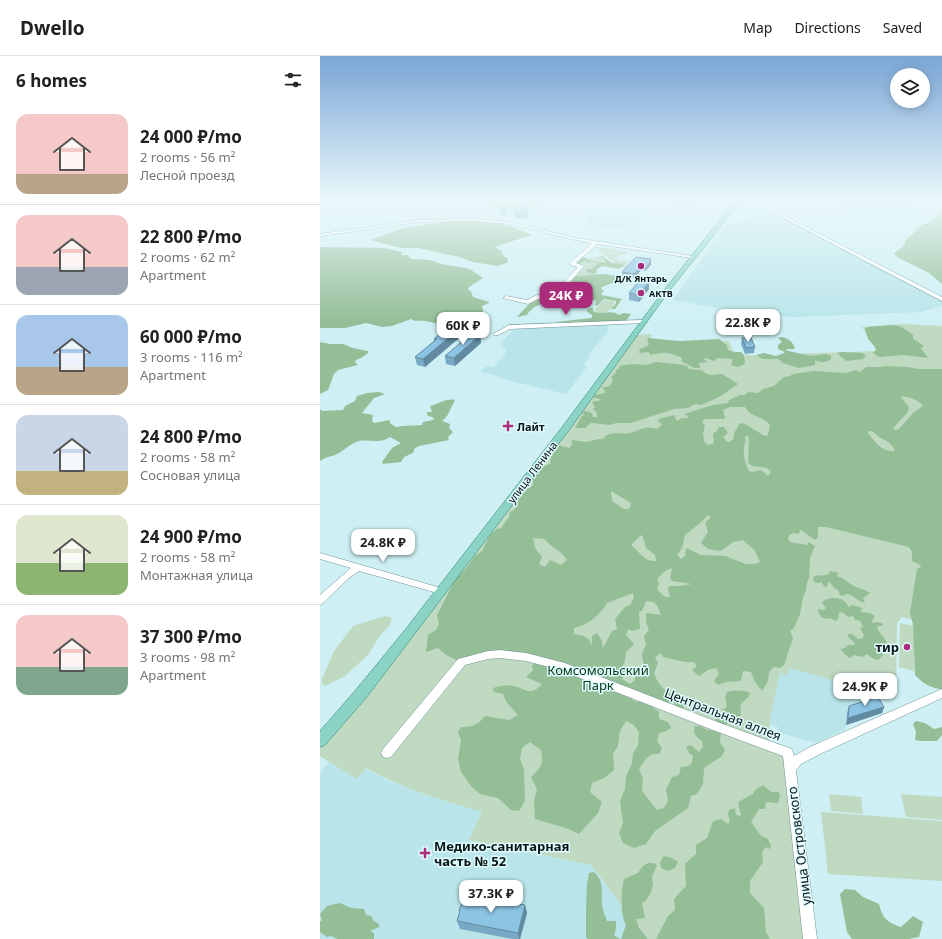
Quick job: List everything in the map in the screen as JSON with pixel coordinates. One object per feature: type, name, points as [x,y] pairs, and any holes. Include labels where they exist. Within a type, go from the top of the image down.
[{"type":"main road","name":"улица Ленина","points":[[320,741],[376,675],[441,591],[566,428],[642,322],[706,240]]},
{"type":"street","points":[[575,240],[692,258]]},
{"type":"street","points":[[829,240],[942,299]]},
{"type":"street","points":[[836,240],[942,296]]},
{"type":"street","points":[[506,298],[528,302],[537,297],[555,296],[581,266],[572,264],[595,243]]},
{"type":"street","points":[[496,334],[509,327],[642,322]]},
{"type":"street","points":[[320,556],[441,591]]},
{"type":"street","points":[[320,601],[346,576],[358,567]]},
{"type":"street","name":"Центральная аллея","points":[[387,754],[462,662],[488,655],[500,654],[526,657],[561,666],[788,753]]},
{"type":"street","points":[[790,770],[797,760],[816,750],[942,693]]},
{"type":"street","name":"улица Островского","points":[[788,753],[810,939]]},
{"type":"shaded area","points":[[715,240],[826,240],[942,302],[942,306],[921,312],[790,317],[766,314],[765,316],[673,300]]},
{"type":"shaded area","points":[[609,324],[607,333],[588,355],[590,355],[589,358],[584,363],[587,367],[566,394],[506,380],[499,378],[499,376],[480,372],[487,366],[493,367],[504,356],[506,351],[500,344],[515,328]]},
{"type":"shaded area","points":[[789,668],[876,692],[875,704],[882,713],[846,725],[845,729],[816,743],[778,732],[778,727],[769,725],[770,718],[780,673]]},
{"type":"shaded area","name":"Медико-санитарная часть № 52","points":[[330,761],[357,779],[365,768],[386,780],[424,794],[482,812],[470,841],[591,865],[648,939],[320,939],[320,773]]},
{"type":"green space","points":[[371,240],[515,240],[495,247],[503,252],[501,253],[503,256],[508,258],[507,263],[497,266],[473,262],[459,257],[418,248],[401,248]]},
{"type":"green space","points":[[906,240],[942,240],[942,284],[929,273],[897,257],[894,253],[903,247]]},
{"type":"green space","points":[[320,247],[384,248],[402,252],[401,255],[408,255],[411,259],[430,260],[441,264],[471,270],[483,278],[469,287],[468,290],[471,291],[473,297],[489,302],[482,306],[484,316],[483,319],[476,318],[465,325],[458,326],[416,321],[411,319],[392,326],[382,327],[366,323],[345,328],[320,328]]},
{"type":"green space","points":[[595,247],[621,250],[605,255],[626,251],[627,254],[615,256],[619,260],[617,261],[629,261],[625,266],[616,264]]},
{"type":"green space","points":[[582,256],[592,261],[606,263],[603,257],[595,258],[602,256],[612,263],[623,264],[625,267],[620,267],[620,269],[602,266],[596,270],[597,272],[594,274],[587,273],[586,269],[590,269],[599,263],[586,262],[587,260],[579,264],[575,263]]},
{"type":"green space","points":[[604,256],[606,263],[598,263],[599,264],[587,270],[587,273],[598,275],[574,278],[570,283],[575,286],[575,292],[562,296],[556,296],[584,265],[578,264],[587,260],[586,262],[597,263],[589,259]]},
{"type":"green space","points":[[604,274],[619,276],[617,281],[602,287],[601,289],[604,291],[601,294],[602,295],[622,299],[615,309],[611,309],[616,304],[616,301],[604,299],[597,306],[595,305],[596,301],[585,299],[587,301],[586,302],[545,303],[532,309],[527,315],[517,317],[536,299],[560,297],[575,292],[573,289],[575,286],[570,283],[576,276]]},
{"type":"green space","points":[[604,300],[614,301],[615,304],[606,312],[595,312],[595,309]]},
{"type":"green space","points":[[593,308],[594,312],[598,313],[613,312],[619,315],[623,313],[631,314],[626,321],[555,322],[592,318],[592,315],[586,311]]},
{"type":"green space","name":"Комсомольский Парк","points":[[902,324],[942,326],[942,628],[902,617],[897,623],[896,697],[846,684],[844,685],[836,681],[789,668],[788,675],[780,673],[770,718],[769,747],[788,753],[810,939],[648,939],[591,865],[469,840],[482,812],[408,788],[366,768],[357,779],[320,756],[320,741],[634,335],[651,334],[652,342],[729,341],[733,352],[743,353],[745,355],[756,355],[758,357],[788,356],[787,354],[877,351],[862,327]]},
{"type":"green space","points":[[893,325],[902,327],[913,335],[913,339],[924,346],[921,348],[928,358],[903,355],[879,357],[873,353],[876,350],[875,347],[868,339],[865,329],[868,327]]},
{"type":"green space","points":[[781,337],[788,339],[793,344],[795,349],[786,349],[788,351],[811,356],[826,354],[831,356],[831,359],[823,362],[815,360],[815,365],[799,368],[783,363],[778,359],[762,359],[756,355],[764,353],[776,356],[784,353],[785,352],[778,349],[778,345],[782,342],[778,338]]},
{"type":"green space","points":[[647,338],[680,341],[719,339],[727,345],[728,350],[741,352],[744,356],[745,364],[738,367],[731,365],[733,359],[718,358],[714,361],[706,358],[703,359],[708,362],[699,363],[700,368],[694,368],[681,361],[682,358],[673,354],[663,353],[650,355],[649,352],[639,353],[640,349],[649,345]]},
{"type":"green space","points":[[320,342],[343,344],[368,351],[368,353],[356,360],[355,362],[358,365],[338,370],[334,374],[328,390],[320,394]]},
{"type":"green space","points":[[837,353],[862,353],[866,356],[863,359],[846,361]]},
{"type":"green space","points":[[655,362],[687,366],[689,369],[701,370],[709,375],[722,374],[738,384],[721,396],[701,405],[695,404],[688,408],[674,409],[631,423],[616,423],[610,425],[591,423],[585,428],[575,428],[582,416],[585,415],[581,413],[585,411],[592,413],[593,417],[597,417],[597,413],[593,409],[595,407],[592,402],[602,400],[593,397],[595,395],[605,393],[603,388],[600,388],[610,386],[613,379],[611,377],[616,373],[616,370],[620,368],[618,366],[633,364],[647,365]]},
{"type":"green space","points":[[866,367],[942,369],[942,690],[927,685],[915,675],[913,624],[910,613],[917,569],[921,567],[912,561],[912,552],[909,547],[826,527],[818,527],[818,537],[815,540],[801,530],[798,534],[793,533],[789,535],[788,539],[790,542],[808,545],[808,542],[815,546],[810,558],[809,578],[806,591],[803,597],[800,614],[794,628],[790,631],[793,638],[784,665],[780,668],[774,667],[769,672],[768,681],[762,691],[755,682],[751,672],[743,671],[741,681],[726,682],[718,685],[714,681],[719,674],[716,668],[708,670],[699,676],[692,670],[697,666],[694,662],[685,662],[663,657],[661,653],[655,657],[658,663],[654,673],[656,679],[663,688],[686,703],[682,711],[676,707],[673,701],[665,705],[629,695],[636,702],[646,702],[651,705],[659,712],[659,719],[668,722],[671,728],[659,733],[657,741],[662,748],[659,754],[652,754],[649,756],[639,769],[643,779],[642,791],[657,810],[664,808],[668,801],[666,790],[672,777],[679,775],[681,767],[688,766],[692,763],[693,756],[689,753],[686,747],[691,745],[699,752],[703,747],[702,741],[694,733],[695,726],[701,726],[707,730],[714,731],[717,724],[715,719],[722,716],[722,710],[727,707],[725,697],[727,692],[744,691],[750,693],[741,704],[741,715],[727,723],[726,731],[721,732],[720,742],[725,750],[722,756],[704,768],[703,784],[697,794],[691,796],[688,808],[655,831],[646,844],[634,848],[623,843],[619,833],[623,823],[620,801],[625,789],[626,776],[632,763],[633,753],[638,746],[639,732],[634,725],[626,721],[620,731],[618,746],[613,754],[614,770],[604,778],[592,783],[590,792],[602,802],[598,813],[579,834],[566,828],[535,819],[534,801],[537,789],[531,777],[541,765],[542,759],[541,750],[530,742],[522,748],[520,759],[524,770],[525,801],[519,811],[511,810],[498,798],[480,794],[471,786],[461,772],[458,759],[461,740],[458,732],[461,727],[474,725],[480,722],[485,716],[509,720],[518,715],[507,703],[503,694],[494,692],[493,688],[508,685],[531,691],[538,688],[542,684],[526,677],[533,670],[532,666],[537,659],[528,654],[459,661],[446,655],[438,648],[426,652],[428,635],[436,630],[439,624],[437,615],[456,578],[465,570],[475,556],[482,551],[490,535],[497,529],[501,528],[509,517],[510,512],[515,509],[519,496],[533,485],[533,477],[540,471],[540,467],[550,464],[551,455],[558,445],[569,448],[572,445],[572,440],[586,442],[603,439],[612,434],[630,433],[646,428],[657,429],[662,424],[658,421],[659,419],[674,415],[677,421],[682,418],[688,418],[689,417],[684,414],[713,405],[728,403],[729,400],[740,395],[745,395],[748,392],[758,393],[763,389],[774,386],[784,377],[793,374],[813,371],[846,373],[856,370],[860,372]],"holes":[[[900,396],[916,400],[923,406],[914,412],[898,430],[893,429],[908,412],[909,407]],[[730,407],[745,407],[748,411],[770,425],[768,435],[765,436],[745,424],[740,423],[734,433],[734,438],[730,442],[727,442],[723,437],[728,433],[724,427],[719,427],[716,432],[713,433],[714,443],[708,445],[704,441],[703,433],[705,426],[702,422],[705,419],[724,419],[725,417],[723,410]],[[869,431],[890,443],[895,451],[883,449],[868,433]],[[747,435],[749,439],[748,463],[753,466],[767,468],[771,472],[768,476],[761,470],[752,472],[749,471],[744,456],[745,440]],[[611,491],[631,503],[629,509],[624,509],[612,501]],[[708,515],[711,517],[705,523],[708,532],[701,543],[708,549],[721,551],[733,542],[743,540],[755,551],[760,562],[746,564],[725,556],[701,555],[686,548],[685,556],[681,559],[677,555],[682,548],[685,535]],[[641,535],[646,548],[655,555],[656,561],[648,560],[631,545]],[[533,538],[545,539],[567,560],[561,565],[550,560],[545,567],[539,564],[542,557],[535,548]],[[672,568],[670,578],[672,581],[692,584],[669,586],[668,589],[670,597],[666,597],[657,589],[659,584],[657,579],[665,571]],[[633,593],[634,598],[630,605],[625,607],[615,619],[617,629],[612,631],[603,648],[602,641],[597,633],[592,636],[592,646],[588,639],[574,634],[574,628],[579,627],[593,619],[607,603]],[[646,601],[654,602],[661,615],[646,613],[646,622],[649,630],[644,636],[646,644],[642,654],[645,673],[641,672],[630,684],[622,679],[626,672],[622,667],[625,661],[626,652],[634,644],[626,635],[628,629],[632,631],[640,629],[639,612],[642,611]]]},
{"type":"green space","points":[[379,392],[385,394],[374,398],[362,413],[373,415],[372,421],[374,423],[390,420],[390,423],[396,427],[422,425],[423,422],[433,420],[434,418],[427,415],[427,412],[432,412],[430,406],[446,400],[455,400],[447,416],[442,421],[450,424],[449,428],[453,432],[448,437],[449,440],[419,446],[415,448],[413,453],[404,457],[401,462],[383,464],[382,462],[392,448],[401,443],[390,437],[383,440],[356,442],[337,454],[320,461],[320,409],[322,411],[343,410],[345,406],[355,401],[357,396]]},
{"type":"green space","points":[[829,571],[838,573],[837,576],[870,593],[863,598],[865,603],[847,594],[843,596],[840,595],[838,590],[834,588],[830,582],[827,583],[828,586],[825,587],[821,582],[814,582],[813,578],[815,576],[830,574]]},
{"type":"green space","points":[[839,598],[843,600],[849,607],[852,605],[862,608],[860,611],[861,612],[870,613],[875,616],[872,623],[878,622],[883,624],[882,626],[877,626],[878,630],[887,642],[881,648],[883,655],[878,660],[867,654],[862,657],[855,655],[849,658],[840,649],[845,648],[848,645],[855,645],[854,642],[848,637],[848,634],[852,634],[858,639],[863,638],[864,635],[860,628],[863,627],[860,621],[855,620],[853,616],[848,617],[842,612],[839,613],[836,621],[830,618],[826,619],[821,617],[818,611],[819,609],[824,610],[826,608],[822,603],[824,600]]},
{"type":"green space","points":[[385,616],[392,618],[390,625],[379,637],[368,655],[345,676],[325,686],[322,684],[322,679],[334,651],[353,626]]},
{"type":"green space","name":"тир","points":[[900,623],[914,626],[914,671],[899,667]]},
{"type":"green space","points":[[916,721],[925,723],[934,729],[942,727],[942,735],[937,741],[915,740],[916,732],[913,724]]},
{"type":"green space","points":[[763,785],[771,792],[778,792],[780,795],[777,803],[766,802],[765,809],[759,809],[751,822],[761,836],[767,838],[771,845],[770,849],[765,847],[762,853],[763,862],[750,881],[750,893],[764,908],[766,932],[770,939],[656,939],[668,916],[675,910],[674,899],[686,886],[685,864],[696,854],[696,845],[707,838],[713,821],[721,819],[728,824],[730,821],[728,815],[729,810],[735,808],[736,815],[741,816],[738,802],[753,794],[755,790]]},
{"type":"green space","points":[[829,794],[861,797],[863,814],[831,811]]},
{"type":"green space","points":[[901,794],[942,797],[942,820],[906,817]]},
{"type":"green space","points":[[821,812],[942,821],[942,881],[828,874]]},
{"type":"green space","points":[[664,856],[672,858],[678,862],[675,868],[668,871],[661,868],[660,862]]},
{"type":"green space","points":[[648,863],[654,863],[657,865],[652,877],[653,884],[646,901],[642,903],[645,918],[636,919],[639,928],[648,939],[621,939],[626,925],[624,921],[622,903],[624,879],[638,873],[643,866]]},
{"type":"green space","points":[[594,872],[601,884],[603,911],[607,921],[616,921],[614,935],[620,939],[588,939],[586,937],[587,885],[589,873]]},
{"type":"green space","points":[[845,889],[855,890],[863,897],[879,904],[886,919],[896,925],[901,927],[913,916],[923,922],[919,937],[909,939],[852,939],[847,932],[840,894]]},
{"type":"green space","points":[[340,903],[351,908],[364,909],[366,915],[371,916],[374,921],[379,924],[379,927],[370,931],[374,933],[374,939],[337,939],[331,936],[327,937],[320,932],[320,922],[322,920],[320,914],[327,906]]},
{"type":"building","points":[[636,257],[651,259],[649,261],[651,261],[645,268],[641,267],[634,274],[622,272]]},
{"type":"building","points":[[640,280],[649,282],[639,295],[629,293]]},
{"type":"building","points":[[447,328],[458,330],[423,359],[415,357],[437,339],[434,339]]},
{"type":"building","points":[[472,333],[480,335],[454,358],[445,356]]},
{"type":"building","points":[[742,338],[751,338],[755,347],[746,348]]},
{"type":"building","points":[[878,697],[884,707],[848,718],[849,706]]},
{"type":"building","points":[[465,895],[525,905],[518,933],[457,921]]},
{"type":"place","name":"Д/К Янтарь","points":[[641,266]]},
{"type":"place","name":"АКТВ","points":[[641,293]]},
{"type":"place","name":"Лайт","points":[[508,426]]},
{"type":"place","name":"тир","points":[[907,647]]},
{"type":"place","name":"Медико-санитарная часть № 52","points":[[425,853]]}]
